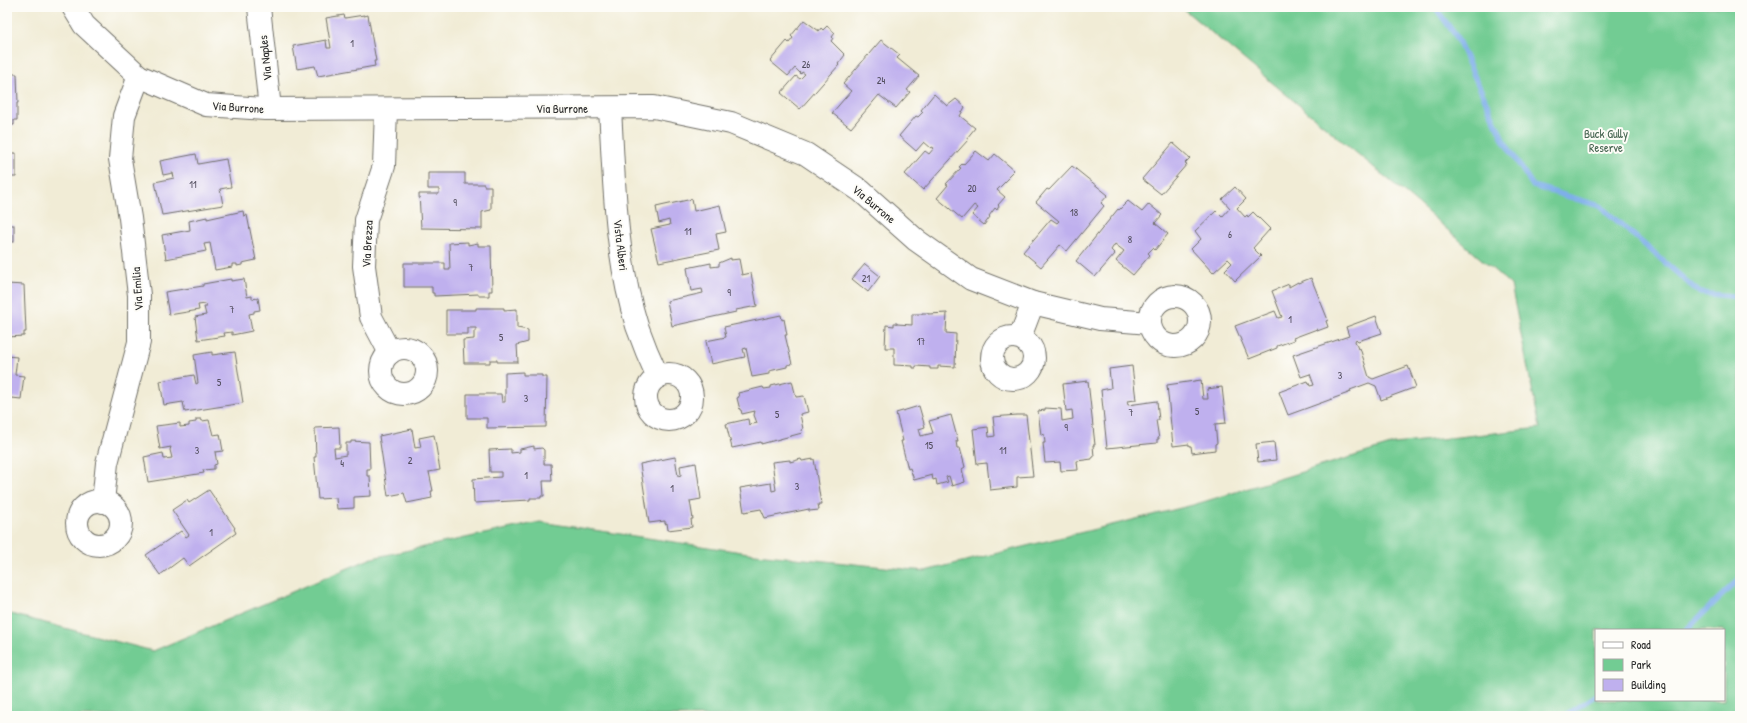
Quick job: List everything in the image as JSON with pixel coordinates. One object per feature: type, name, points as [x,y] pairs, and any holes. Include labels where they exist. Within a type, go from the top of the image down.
[{"type":"street","name":"Via Burrone","points":[[73,7],[84,25],[139,76],[206,105],[270,109],[654,107],[731,123],[806,154],[861,191],[916,240],[972,279],[1033,304],[1100,319],[1150,323]]},
{"type":"street","name":"Via Naples","points":[[260,7],[270,109]]},
{"type":"street","name":"Via Emilia","points":[[103,502],[107,463],[139,342],[139,294],[130,218],[120,159],[124,116],[139,76]]},
{"type":"street","name":"Vista Alberi","points":[[610,108],[614,190],[625,274],[637,325],[658,377]]},
{"type":"street","name":"Via Brezza","points":[[386,109],[384,166],[366,220],[364,266],[371,317],[390,353]]},
{"type":"street","points":[[1020,337],[1033,304]]},
{"type":"green space","name":"Buck Gully Reserve","points":[[1181,7],[1740,7],[1740,716],[7,716],[7,613],[153,651],[372,558],[540,522],[755,554],[925,571],[1193,505],[1394,444],[1540,428],[1511,285],[1418,204]]},
{"type":"building","points":[[310,7],[324,7],[324,8],[311,10]]},
{"type":"building","points":[[344,15],[345,18],[368,15],[376,61],[374,61],[375,66],[318,76],[315,66],[297,69],[293,46],[326,40],[327,48],[331,48],[326,18]]},
{"type":"building","points":[[804,20],[819,31],[821,28],[823,30],[827,26],[835,33],[831,41],[845,55],[838,64],[839,65],[800,109],[781,93],[796,76],[800,79],[805,74],[802,72],[801,74],[795,68],[788,76],[770,61],[787,41],[789,43],[793,38],[791,36]]},
{"type":"building","points":[[881,40],[900,55],[897,58],[919,76],[907,90],[910,92],[896,108],[879,95],[851,128],[832,113],[851,91],[843,84]]},
{"type":"building","points":[[7,74],[17,74],[17,120],[14,120],[14,125],[7,125]]},
{"type":"building","points":[[934,94],[947,106],[956,99],[965,107],[960,116],[975,128],[967,138],[968,140],[923,190],[905,174],[925,151],[929,154],[934,148],[931,148],[924,142],[916,151],[899,136],[916,116],[918,117],[923,112],[921,110]]},
{"type":"building","points":[[1173,143],[1190,158],[1185,163],[1187,164],[1161,194],[1142,179]]},
{"type":"building","points":[[7,151],[9,153],[16,153],[16,177],[9,177],[10,179],[7,179]]},
{"type":"building","points":[[976,151],[989,161],[995,154],[1014,170],[1008,176],[1010,177],[997,190],[1005,197],[998,205],[997,210],[995,208],[989,216],[990,217],[984,225],[972,215],[978,208],[974,205],[962,219],[937,198],[948,185],[946,184],[961,168],[959,167],[962,164],[963,165]]},
{"type":"building","points":[[196,154],[198,164],[226,159],[231,187],[220,189],[223,205],[162,215],[155,182],[174,178],[173,173],[163,175],[160,161]]},
{"type":"building","points":[[1072,166],[1108,195],[1101,203],[1104,206],[1067,251],[1060,245],[1041,267],[1023,252],[1051,219],[1057,223],[1059,221],[1036,202],[1047,189],[1049,190]]},
{"type":"building","points":[[428,173],[465,173],[465,184],[484,184],[484,186],[491,186],[491,210],[482,212],[482,229],[421,228],[419,194],[439,194],[439,189],[428,189]]},
{"type":"building","points":[[1235,187],[1246,199],[1237,208],[1245,217],[1247,215],[1248,217],[1253,212],[1270,229],[1253,248],[1261,256],[1235,281],[1225,270],[1232,263],[1228,259],[1213,273],[1191,249],[1201,239],[1195,231],[1216,211],[1222,217],[1230,208],[1222,199]]},
{"type":"building","points":[[692,199],[694,211],[720,205],[726,232],[716,234],[719,250],[659,262],[651,229],[670,225],[669,220],[659,223],[656,207]]},
{"type":"building","points":[[1128,201],[1142,212],[1149,204],[1162,215],[1155,223],[1168,234],[1155,250],[1153,248],[1148,253],[1150,255],[1133,275],[1116,261],[1124,251],[1115,244],[1111,250],[1115,254],[1095,277],[1076,261],[1118,209],[1119,210]]},
{"type":"building","points":[[243,211],[244,216],[247,215],[256,260],[242,263],[242,265],[237,266],[237,264],[232,264],[232,267],[215,270],[210,243],[204,244],[206,251],[166,259],[162,235],[190,230],[189,221],[207,217],[207,219]]},
{"type":"building","points":[[7,225],[14,225],[14,242],[7,242]]},
{"type":"building","points":[[468,242],[468,245],[478,243],[478,246],[491,246],[492,291],[489,291],[489,296],[479,296],[479,294],[434,296],[434,293],[432,293],[432,287],[404,287],[404,263],[445,263],[445,270],[450,270],[449,243]]},
{"type":"building","points":[[731,258],[731,260],[739,259],[742,275],[751,273],[757,306],[672,326],[667,301],[703,293],[702,289],[691,291],[687,268],[711,263],[711,267],[719,266],[719,263]]},
{"type":"building","points":[[865,264],[880,276],[868,292],[852,279]]},
{"type":"building","points":[[1311,278],[1328,320],[1326,321],[1328,327],[1317,331],[1317,329],[1293,338],[1294,340],[1249,359],[1235,326],[1275,311],[1278,318],[1282,317],[1272,291],[1289,284],[1289,287],[1298,282]]},
{"type":"building","points":[[231,279],[231,281],[244,279],[247,297],[252,296],[252,299],[258,298],[260,310],[249,314],[252,331],[232,335],[232,332],[224,333],[225,336],[198,340],[195,317],[206,315],[204,307],[207,307],[206,304],[198,305],[199,310],[169,315],[165,292],[203,286],[203,284]]},
{"type":"building","points":[[7,284],[24,285],[26,332],[24,332],[24,336],[7,337]]},
{"type":"building","points":[[476,308],[504,308],[504,310],[517,309],[517,328],[528,330],[528,342],[517,345],[518,362],[497,362],[497,360],[490,360],[490,363],[464,363],[463,340],[474,339],[474,331],[476,331],[476,328],[468,328],[468,334],[446,334],[446,310],[476,310]]},
{"type":"building","points":[[947,313],[946,333],[956,334],[955,367],[938,366],[938,369],[930,369],[930,367],[916,366],[916,368],[913,368],[913,366],[894,365],[894,348],[885,348],[886,325],[894,326],[894,323],[897,323],[912,325],[912,314]]},
{"type":"building","points":[[781,315],[782,320],[784,319],[787,335],[785,335],[792,364],[787,365],[787,367],[769,371],[769,374],[752,377],[746,348],[743,349],[745,357],[711,364],[706,341],[726,337],[724,327]]},
{"type":"building","points":[[1376,316],[1382,333],[1358,341],[1356,339],[1355,341],[1358,349],[1360,348],[1369,377],[1373,379],[1408,366],[1416,387],[1381,400],[1376,386],[1369,383],[1350,390],[1351,392],[1288,415],[1279,392],[1308,381],[1310,386],[1314,385],[1310,374],[1301,377],[1293,355],[1349,336],[1346,327]]},
{"type":"building","points":[[212,352],[212,355],[235,352],[243,403],[185,412],[183,402],[164,405],[160,381],[194,375],[196,384],[198,383],[194,355]]},
{"type":"building","points":[[7,356],[17,357],[15,375],[24,376],[21,399],[12,398],[11,400],[7,397]]},
{"type":"building","points":[[1132,366],[1136,400],[1127,401],[1128,405],[1157,401],[1159,420],[1156,420],[1159,439],[1157,439],[1157,443],[1107,448],[1101,390],[1111,388],[1109,369]]},
{"type":"building","points":[[523,372],[523,375],[542,375],[542,377],[547,377],[546,427],[487,428],[487,418],[467,418],[467,394],[501,394],[502,402],[505,402],[505,373]]},
{"type":"building","points":[[1201,380],[1203,399],[1208,399],[1207,389],[1222,387],[1226,423],[1215,424],[1217,443],[1215,444],[1215,450],[1192,453],[1191,446],[1189,446],[1189,444],[1173,446],[1167,385]]},
{"type":"building","points":[[792,381],[796,397],[804,396],[808,412],[800,414],[803,429],[801,430],[802,433],[761,444],[761,442],[732,448],[726,424],[748,419],[749,425],[757,423],[754,415],[755,411],[742,414],[737,398],[739,397],[738,393],[763,387],[764,389],[771,388],[771,386]]},
{"type":"building","points":[[1088,381],[1095,445],[1093,445],[1094,457],[1092,457],[1092,459],[1077,461],[1078,470],[1061,471],[1060,462],[1045,463],[1043,443],[1045,443],[1044,434],[1041,435],[1038,411],[1045,410],[1045,408],[1061,409],[1062,421],[1073,419],[1072,410],[1066,411],[1063,384]]},
{"type":"building","points":[[919,406],[925,427],[919,429],[921,436],[933,433],[929,421],[951,415],[958,441],[956,441],[957,448],[960,448],[965,467],[962,469],[965,482],[952,486],[949,476],[946,477],[948,482],[937,485],[936,479],[933,480],[932,475],[914,480],[910,468],[908,469],[896,413]]},
{"type":"building","points":[[1026,415],[1033,476],[1017,477],[1017,487],[990,490],[987,463],[977,464],[973,429],[988,427],[989,437],[995,436],[993,417]]},
{"type":"building","points":[[196,419],[201,419],[202,421],[209,420],[213,435],[220,434],[223,451],[215,452],[217,464],[214,465],[214,469],[203,470],[204,473],[148,482],[144,457],[163,453],[164,459],[172,458],[170,450],[171,447],[160,449],[156,426],[180,423],[180,427],[189,426],[189,423],[196,422]]},
{"type":"building","points":[[339,427],[340,448],[334,448],[335,457],[346,455],[346,443],[351,443],[351,441],[369,442],[370,469],[367,469],[367,476],[370,476],[371,496],[354,497],[354,508],[337,509],[336,498],[318,499],[314,457],[316,457],[315,428]]},
{"type":"building","points":[[412,429],[415,448],[421,447],[419,438],[434,435],[440,470],[429,472],[433,491],[431,491],[432,498],[407,503],[404,493],[388,496],[379,436]]},
{"type":"building","points":[[1274,442],[1276,460],[1258,462],[1256,444]]},
{"type":"building","points":[[534,446],[534,449],[542,448],[544,450],[544,464],[551,464],[552,481],[543,481],[544,496],[541,496],[541,498],[530,498],[530,500],[474,503],[473,479],[501,477],[501,472],[490,472],[489,450],[511,449],[511,453],[520,452],[520,449]]},
{"type":"building","points":[[675,457],[678,476],[681,475],[680,466],[696,463],[701,499],[690,501],[693,519],[691,519],[692,527],[668,530],[667,523],[665,524],[665,521],[649,523],[640,464]]},
{"type":"building","points":[[801,459],[802,461],[814,459],[821,504],[818,504],[819,510],[809,511],[809,509],[765,518],[761,509],[744,512],[740,488],[771,483],[772,491],[776,490],[772,462],[790,460],[790,462]]},
{"type":"building","points":[[209,490],[235,528],[236,533],[189,566],[183,558],[160,575],[146,555],[181,531],[186,537],[189,535],[172,510],[187,500],[189,503]]},
{"type":"waterway","points":[[1435,7],[1456,36],[1504,141],[1533,186],[1600,206],[1700,293],[1740,297]]},
{"type":"waterway","points":[[1687,629],[1740,578]]},
{"type":"waterway","points":[[1564,716],[1595,696]]}]
